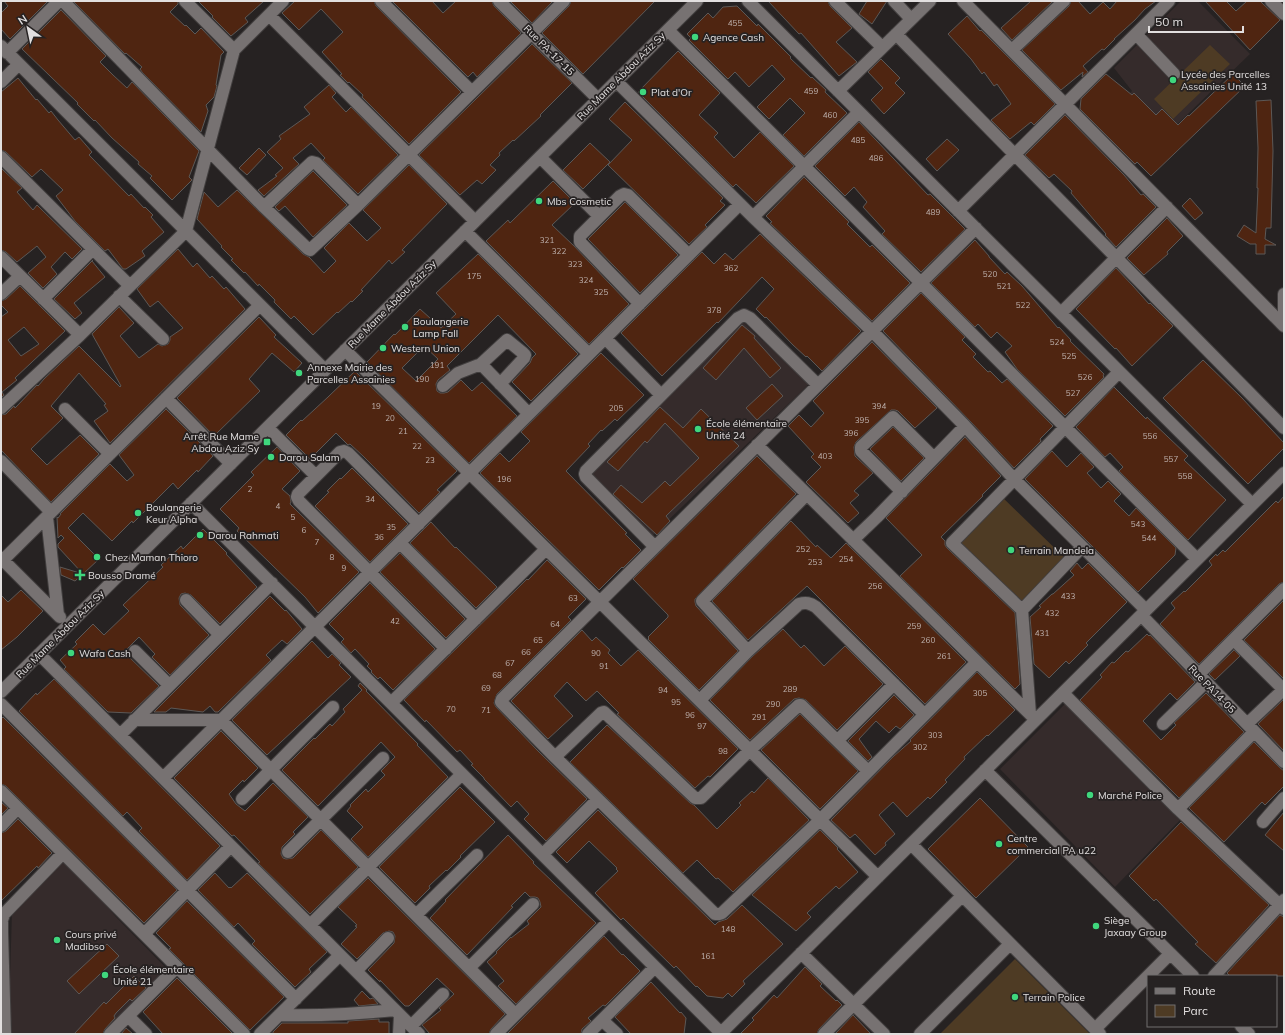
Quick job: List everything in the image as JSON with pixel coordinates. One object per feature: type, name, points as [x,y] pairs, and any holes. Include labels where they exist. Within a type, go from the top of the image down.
[{"type":"street","points":[[59,1],[4,50],[325,370]]},
{"type":"street","points":[[63,1],[264,207],[310,250],[358,205],[564,1]]},
{"type":"street","points":[[185,1],[234,50]]},
{"type":"street","points":[[1,408],[80,335],[186,231],[234,50],[283,1]]},
{"type":"street","points":[[381,1],[472,92]]},
{"type":"street","name":"Rue PA-17-15","points":[[499,1],[598,100]]},
{"type":"street","name":"Rue Mame Abdou Aziz Sy","points":[[1,692],[697,1]]},
{"type":"street","points":[[748,1],[1252,504]]},
{"type":"street","points":[[835,1],[882,48]]},
{"type":"street","points":[[894,1],[911,19]]},
{"type":"street","points":[[838,91],[930,1]]},
{"type":"street","points":[[963,1],[1284,326]]},
{"type":"street","points":[[1012,50],[1064,1]]},
{"type":"street","points":[[958,211],[1169,1]]},
{"type":"street","points":[[1271,1],[1284,14]]},
{"type":"street","points":[[269,15],[475,221]]},
{"type":"street","points":[[668,30],[1198,559]]},
{"type":"street","points":[[896,34],[1284,428]]},
{"type":"street","points":[[1136,34],[1174,74]]},
{"type":"street","points":[[1,82],[19,64]]},
{"type":"street","name":"Rue PA14-05","points":[[616,81],[753,217],[872,330],[1014,479],[1082,547],[1202,679],[1284,762]]},
{"type":"street","points":[[753,217],[859,112]]},
{"type":"street","points":[[1,157],[130,286]]},
{"type":"street","points":[[540,157],[599,216]]},
{"type":"street","points":[[264,207],[312,162],[316,163],[358,205]]},
{"type":"street","points":[[640,304],[580,242],[580,236],[599,216],[624,194],[628,196],[689,255]]},
{"type":"street","points":[[163,778],[740,204]]},
{"type":"street","points":[[1061,313],[1167,208]]},
{"type":"street","points":[[976,228],[502,699],[501,702],[715,914],[719,914],[722,913],[820,820],[977,662]]},
{"type":"street","points":[[465,231],[589,354]]},
{"type":"street","points":[[43,299],[93,249]]},
{"type":"street","points":[[1,257],[80,335]]},
{"type":"street","points":[[1,294],[20,276]]},
{"type":"street","points":[[1284,294],[1284,321]]},
{"type":"street","points":[[119,296],[163,339]]},
{"type":"street","points":[[68,625],[2,560],[260,305]]},
{"type":"street","points":[[655,547],[586,477],[586,471],[738,318],[744,315],[750,318],[818,385]]},
{"type":"street","points":[[605,338],[661,395]]},
{"type":"street","points":[[443,386],[458,373],[481,364],[507,340],[525,355],[524,358],[500,384]]},
{"type":"street","points":[[346,350],[878,876]]},
{"type":"street","points":[[481,364],[529,414]]},
{"type":"street","points":[[1033,717],[1022,610],[952,543],[1119,372]]},
{"type":"street","points":[[166,398],[231,464]]},
{"type":"street","points":[[65,410],[110,454]]},
{"type":"street","points":[[902,492],[861,451],[861,447],[893,417],[934,458]]},
{"type":"street","points":[[853,540],[902,492],[965,426]]},
{"type":"street","points":[[268,428],[316,476]]},
{"type":"street","points":[[758,445],[1033,717]]},
{"type":"street","points":[[419,524],[348,453],[344,451],[340,452],[298,494],[297,497],[299,501],[446,649]]},
{"type":"street","points":[[1,461],[49,515],[58,615]]},
{"type":"street","points":[[191,503],[721,1033],[985,770],[1033,717],[1063,693],[1284,473]]},
{"type":"street","points":[[748,651],[702,601],[808,494]]},
{"type":"street","points":[[400,543],[476,619]]},
{"type":"street","points":[[1022,610],[1082,547]]},
{"type":"street","points":[[391,703],[546,549]]},
{"type":"street","points":[[120,735],[272,583]]},
{"type":"street","points":[[1162,724],[1234,640],[1284,589]]},
{"type":"street","points":[[186,600],[220,635]]},
{"type":"street","points":[[700,700],[748,651],[798,604],[804,603],[816,607],[924,714]]},
{"type":"street","points":[[1178,809],[1284,689],[1234,640]]},
{"type":"street","points":[[135,651],[169,685]]},
{"type":"street","points":[[39,654],[415,1030],[443,994]]},
{"type":"street","points":[[838,740],[894,684]]},
{"type":"street","points":[[1063,693],[1178,809],[1283,905],[1215,975]]},
{"type":"street","points":[[1,704],[296,999]]},
{"type":"street","points":[[555,757],[601,713],[604,712],[695,798],[698,799],[701,798],[799,705],[802,706],[868,770]]},
{"type":"street","points":[[242,799],[333,707]]},
{"type":"street","points":[[134,720],[221,720],[515,1014]]},
{"type":"street","points":[[288,852],[383,758]]},
{"type":"street","points":[[985,770],[1192,975]]},
{"type":"street","points":[[310,925],[462,774]]},
{"type":"street","points":[[1,791],[244,1034]]},
{"type":"street","points":[[1263,822],[1284,798]]},
{"type":"street","points":[[543,854],[598,799]]},
{"type":"street","points":[[1,826],[18,808]]},
{"type":"street","points":[[911,844],[1097,1032],[1147,979]]},
{"type":"street","points":[[144,934],[232,846]]},
{"type":"street","points":[[5,1034],[2,920],[4,914],[63,853]]},
{"type":"street","points":[[416,915],[477,855]]},
{"type":"street","points":[[824,1034],[962,896]]},
{"type":"street","points":[[469,968],[533,904]]},
{"type":"street","points":[[496,1034],[609,921]]},
{"type":"street","points":[[356,971],[388,938]]},
{"type":"street","points":[[920,1034],[1010,944]]},
{"type":"street","points":[[801,953],[884,1034]]},
{"type":"street","points":[[1150,975],[1170,954]]},
{"type":"street","points":[[260,1034],[340,955]]},
{"type":"street","points":[[110,1034],[177,967]]},
{"type":"street","points":[[588,1034],[655,967]]},
{"type":"street","points":[[279,1016],[315,1016],[398,1012]]},
{"type":"street","points":[[398,1012],[399,1034]]},
{"type":"street","points":[[128,1016],[146,1034]]},
{"type":"street","points":[[602,1020],[617,1034]]},
{"type":"shaded area","name":"Lycée des Parcelles Assainies Unité 13","points":[[1181,1],[1198,1],[1250,54],[1133,167],[1096,128],[1132,91],[1114,68]]},
{"type":"shaded area","name":"École élémentaire Unité 24","points":[[743,322],[809,384],[652,536],[589,475]]},
{"type":"shaded area","name":"Marché Police","points":[[1065,704],[1180,820],[1115,887],[1000,769]]},
{"type":"shaded area","points":[[64,857],[116,917],[168,970],[103,1034],[12,1034],[9,1012],[12,911]]},
{"type":"green space","points":[[1210,45],[1230,64],[1173,119],[1154,99]]},
{"type":"green space","name":"Terrain Mandela","points":[[1000,495],[1067,560],[1022,606],[955,539]]},
{"type":"green space","name":"Terrain Police","points":[[1015,959],[1090,1034],[940,1034]]},
{"type":"building","points":[[4,1],[48,1],[10,39],[1,29],[1,13],[8,6]]},
{"type":"building","points":[[73,1],[178,1],[178,4],[170,12],[195,34],[201,28],[224,52],[221,55],[214,97],[206,105],[208,111],[201,132],[142,72],[140,69],[142,67],[126,53],[125,54]]},
{"type":"building","points":[[198,1],[264,1],[245,18],[248,22],[231,36]]},
{"type":"building","points":[[295,1],[374,1],[376,6],[461,92],[409,144],[362,97],[363,95],[340,75],[342,74],[322,52],[343,32],[321,9],[299,30],[282,13]]},
{"type":"building","points":[[392,1],[432,1],[443,13],[456,1],[492,1],[494,6],[521,33],[477,77],[473,72],[468,77]]},
{"type":"building","points":[[510,1],[553,1],[532,23]]},
{"type":"building","points":[[571,1],[655,1],[583,74],[542,33],[569,6]]},
{"type":"building","points":[[768,1],[828,1],[830,6],[852,28],[836,42],[857,62],[839,76],[801,33],[799,34]]},
{"type":"building","points":[[867,1],[887,1],[872,24],[859,14]]},
{"type":"building","points":[[1031,1],[1053,1],[1012,40],[1001,28]]},
{"type":"building","points":[[1071,1],[1078,1],[1090,14],[1103,2],[1110,9],[1117,1],[1156,1],[1145,9],[1104,50],[1102,49],[1083,66],[1088,72],[1082,77],[1083,72],[1061,90],[1022,50],[1069,6]]},
{"type":"building","points":[[1205,1],[1226,1],[1236,11],[1247,1],[1260,1],[1280,20],[1250,50]]},
{"type":"building","points":[[737,6],[757,26],[758,24],[811,78],[812,77],[826,90],[825,92],[847,113],[804,156],[783,135],[805,113],[790,98],[769,119],[757,107],[785,79],[772,65],[749,87],[735,72],[728,79],[689,40],[691,38],[687,34],[708,13],[713,18],[723,7]]},
{"type":"building","points":[[61,10],[106,56],[100,62],[127,88],[132,82],[199,151],[189,177],[192,180],[172,200],[150,178],[152,176],[138,164],[139,162],[112,138],[95,120],[94,121],[77,104],[78,103],[22,49]]},
{"type":"building","points":[[967,16],[980,31],[981,30],[1055,104],[1034,125],[1031,122],[1010,139],[991,120],[1011,104],[997,84],[994,86],[984,72],[982,74],[971,59],[948,34]]},
{"type":"building","points":[[532,44],[572,83],[540,115],[541,116],[499,153],[500,155],[490,165],[496,170],[482,184],[477,180],[460,195],[419,155]]},
{"type":"building","points":[[678,51],[720,93],[699,115],[718,133],[714,137],[734,158],[760,132],[794,166],[756,203],[736,184],[733,187],[638,92]]},
{"type":"building","points":[[881,59],[900,78],[895,83],[905,93],[884,114],[871,100],[883,88],[868,72]]},
{"type":"building","points":[[1106,74],[1132,95],[1134,93],[1156,115],[1162,109],[1178,125],[1233,74],[1245,86],[1151,176],[1137,162],[1135,164],[1080,109],[1081,99]]},
{"type":"building","points":[[18,78],[49,113],[51,111],[75,140],[79,137],[92,152],[89,155],[129,196],[131,194],[153,215],[151,217],[164,232],[142,251],[145,256],[126,269],[123,269],[108,249],[105,251],[75,221],[56,196],[63,190],[41,169],[32,177],[6,152],[1,150],[1,92]]},
{"type":"building","points":[[329,85],[336,93],[332,97],[346,112],[351,107],[398,155],[358,194],[323,160],[325,158],[311,143],[293,158],[299,164],[264,196],[258,190],[277,176],[275,175],[283,168],[267,152],[281,139],[279,136],[310,114],[304,107]]},
{"type":"building","points":[[1271,100],[1273,151],[1271,228],[1266,228],[1265,239],[1276,245],[1265,245],[1265,254],[1256,254],[1256,244],[1250,244],[1237,236],[1244,225],[1256,233],[1258,148],[1256,101]]},
{"type":"building","points":[[625,102],[723,198],[720,201],[725,205],[705,225],[707,227],[689,244],[608,165],[632,140],[609,119]]},
{"type":"building","points":[[1065,115],[1124,175],[1141,195],[1143,194],[1156,207],[1116,247],[1071,193],[1072,191],[1054,174],[1049,178],[1025,155]]},
{"type":"building","points":[[859,122],[928,195],[930,194],[965,229],[921,272],[882,234],[885,231],[863,207],[867,202],[854,187],[845,196],[815,166]]},
{"type":"building","points":[[947,139],[959,150],[937,171],[926,159]]},
{"type":"building","points":[[590,143],[610,162],[583,189],[563,170]]},
{"type":"building","points":[[259,148],[266,155],[247,175],[239,168]]},
{"type":"building","points":[[409,165],[447,204],[402,250],[405,252],[392,264],[389,260],[352,302],[351,301],[338,313],[337,312],[313,335],[294,316],[291,319],[259,284],[258,286],[231,260],[233,259],[197,219],[204,192],[218,207],[237,190],[303,254],[309,257],[324,273],[336,261],[324,248],[349,223],[367,241],[381,228],[363,210]]},
{"type":"building","points":[[1,168],[22,188],[17,192],[33,210],[37,205],[82,249],[72,259],[65,252],[51,267],[57,274],[43,288],[28,273],[46,257],[37,246],[17,262],[6,252],[1,250]]},
{"type":"building","points":[[313,171],[347,205],[313,237],[285,206],[279,211],[275,207]]},
{"type":"building","points":[[804,177],[849,222],[847,224],[870,247],[872,245],[910,283],[872,321],[770,223],[772,222],[766,216]]},
{"type":"building","points":[[553,181],[575,203],[552,225],[629,304],[589,344],[486,241],[508,220],[510,223]]},
{"type":"building","points":[[1190,198],[1203,213],[1195,220],[1182,206]]},
{"type":"building","points":[[625,202],[678,255],[640,293],[588,239]]},
{"type":"building","points":[[1167,218],[1183,236],[1167,252],[1168,254],[1144,275],[1127,258]]},
{"type":"building","points":[[760,234],[861,331],[822,371],[756,309],[774,289],[762,277],[718,323],[717,322],[662,376],[621,333],[702,252],[714,264],[725,253],[733,260]]},
{"type":"building","points":[[975,240],[1005,274],[1007,272],[1022,286],[1058,328],[1059,327],[1071,340],[1070,341],[1104,374],[1104,377],[1065,416],[1017,369],[1005,352],[1012,346],[997,332],[991,338],[978,324],[975,327],[931,283]]},
{"type":"building","points":[[178,249],[193,267],[197,263],[210,278],[212,276],[224,289],[226,287],[245,309],[110,443],[94,421],[108,411],[104,405],[106,404],[79,373],[51,406],[63,418],[31,449],[47,465],[80,435],[99,454],[51,502],[1,450],[1,415],[6,414],[14,406],[15,408],[37,385],[38,386],[79,346],[120,387],[121,386],[92,334],[119,307],[134,323],[120,336],[139,358],[158,344],[162,346],[168,344],[170,337],[183,328],[158,301],[150,307],[137,289]]},
{"type":"building","points":[[478,254],[578,354],[531,401],[512,382],[530,363],[536,354],[498,315],[447,366],[450,370],[438,380],[436,384],[437,391],[440,393],[448,392],[461,380],[472,391],[482,382],[517,416],[469,463],[367,362],[420,309],[441,328],[456,314],[436,293]],"holes":[[[424,346],[438,359],[416,381],[402,368]]]},
{"type":"building","points":[[92,261],[105,277],[74,303],[82,313],[75,319],[54,299]]},
{"type":"building","points":[[1116,268],[1149,304],[1150,303],[1173,326],[1132,366],[1116,348],[1115,349],[1076,309]]},
{"type":"building","points":[[20,286],[65,331],[15,378],[17,380],[2,392],[4,395],[1,398],[1,317],[8,312],[1,305],[1,301],[6,299]],"holes":[[[24,327],[39,344],[21,356],[8,340]]]},
{"type":"building","points":[[921,293],[965,337],[962,340],[976,354],[973,357],[1002,383],[1007,379],[1053,426],[1040,439],[1041,441],[1014,468],[883,331]]},
{"type":"building","points":[[259,317],[276,335],[274,337],[302,363],[294,372],[272,353],[249,379],[260,391],[214,436],[177,398]]},
{"type":"building","points":[[742,325],[755,336],[754,338],[781,368],[770,378],[744,348],[716,380],[703,368]]},
{"type":"building","points":[[872,342],[937,408],[915,428],[898,411],[891,410],[856,442],[854,447],[855,456],[873,473],[854,491],[859,495],[850,503],[859,513],[848,523],[806,482],[821,467],[811,457],[814,454],[788,426],[799,415],[811,427],[824,413],[813,401]]},
{"type":"building","points":[[601,353],[644,395],[617,421],[615,419],[602,431],[601,430],[588,444],[590,446],[566,471],[627,533],[625,534],[641,550],[599,590],[480,473],[500,453],[509,462],[530,441],[521,432]]},
{"type":"building","points":[[1203,360],[1242,398],[1284,443],[1284,448],[1248,484],[1163,398]]},
{"type":"building","points":[[355,371],[457,471],[437,490],[440,492],[419,513],[364,457],[350,444],[348,445],[336,433],[310,459],[286,435]]},
{"type":"building","points":[[772,384],[783,396],[757,420],[746,408]]},
{"type":"building","points":[[1114,387],[1146,419],[1147,417],[1188,456],[1184,460],[1226,500],[1188,540],[1119,471],[1123,467],[1110,453],[1105,457],[1076,427]]},
{"type":"building","points":[[660,407],[683,428],[701,409],[739,446],[666,516],[670,521],[657,535],[613,494],[621,485],[642,503],[665,481],[670,486],[699,458],[665,423],[647,443],[645,441],[618,471],[607,462]]},
{"type":"building","points":[[166,409],[213,456],[198,472],[197,470],[178,489],[173,483],[133,523],[132,521],[112,541],[83,513],[68,528],[99,559],[83,574],[58,547],[58,544],[64,538],[61,535],[58,538],[57,517],[58,518],[60,514],[110,464],[127,481],[134,475],[119,455]]},
{"type":"building","points":[[893,427],[924,458],[901,481],[870,449]]},
{"type":"building","points":[[965,437],[1001,476],[941,537],[945,541],[947,548],[1015,613],[1020,684],[1015,689],[900,576],[922,555],[886,518]]},
{"type":"building","points":[[277,447],[300,471],[282,489],[290,496],[290,504],[359,572],[318,613],[305,597],[237,531],[239,528],[220,509],[254,475],[251,472]]},
{"type":"building","points":[[1052,451],[1067,467],[1081,453],[1094,467],[1087,473],[1101,488],[1108,481],[1121,494],[1114,501],[1129,516],[1136,508],[1176,548],[1175,555],[1138,592],[1025,479]]},
{"type":"building","points":[[757,456],[796,494],[695,599],[696,606],[738,651],[699,690],[648,639],[648,637],[668,617],[668,615],[633,579]]},
{"type":"building","points":[[352,468],[408,524],[370,562],[315,506],[329,492],[327,491]]},
{"type":"building","points":[[1284,496],[1284,582],[1279,584],[1199,664],[1160,624],[1175,608],[1171,603],[1184,591],[1185,592],[1212,565],[1209,561],[1223,550],[1225,552],[1276,501],[1278,503]]},
{"type":"building","points":[[791,521],[816,547],[817,545],[831,558],[846,543],[966,662],[925,704],[807,586],[748,640],[712,601]]},
{"type":"building","points":[[431,522],[455,548],[456,547],[497,587],[476,608],[410,543]]},
{"type":"building","points":[[203,529],[227,553],[226,554],[257,587],[220,624],[191,595],[185,593],[181,594],[179,598],[180,605],[209,635],[170,675],[152,657],[155,654],[139,637],[124,652],[159,686],[131,713],[108,712],[64,669],[66,667],[60,660],[77,644],[75,642],[93,624],[104,635],[129,611],[123,605],[163,567],[161,565],[181,546],[183,549]]},
{"type":"building","points":[[400,553],[465,619],[446,638],[380,572]]},
{"type":"building","points":[[547,560],[586,599],[568,617],[571,620],[497,694],[494,703],[496,707],[538,751],[587,799],[546,841],[524,819],[529,814],[517,801],[511,807],[471,765],[473,764],[460,750],[457,752],[404,700]]},
{"type":"building","points":[[1077,563],[1082,569],[1088,563],[1127,602],[1086,643],[1088,645],[1069,664],[1066,661],[1049,678],[1034,664],[1030,617],[1041,607],[1039,606],[1074,575],[1070,571]]},
{"type":"building","points":[[60,567],[83,574],[75,581],[61,575]]},
{"type":"building","points":[[370,583],[435,649],[393,690],[380,677],[378,679],[371,672],[372,671],[367,666],[369,664],[355,649],[351,653],[341,642],[344,639],[329,624]]},
{"type":"building","points":[[21,590],[43,611],[17,637],[1,650],[1,595],[8,602]]},
{"type":"building","points":[[270,596],[285,611],[286,610],[302,629],[287,644],[282,640],[266,655],[271,660],[218,712],[215,712],[210,706],[203,712],[171,708],[166,712],[154,712]]},
{"type":"building","points":[[1284,600],[1284,679],[1244,640]]},
{"type":"building","points":[[783,629],[801,648],[804,645],[824,666],[845,646],[883,684],[837,730],[806,700],[799,698],[794,699],[750,740],[710,700],[753,656]]},
{"type":"building","points":[[582,630],[592,641],[596,637],[610,650],[608,653],[621,666],[638,650],[738,749],[710,777],[708,776],[695,788],[617,714],[619,713],[597,691],[586,701],[567,682],[554,696],[573,716],[548,739],[511,701]]},
{"type":"building","points":[[1147,634],[1149,636],[1150,635],[1195,682],[1177,700],[1170,693],[1143,721],[1161,740],[1176,725],[1174,723],[1206,693],[1244,732],[1179,798],[1080,700],[1102,677],[1100,675],[1112,662],[1114,663],[1126,651],[1128,652]]},
{"type":"building","points":[[312,641],[328,658],[332,654],[341,663],[339,665],[351,677],[267,755],[232,720]]},
{"type":"building","points":[[1234,650],[1240,656],[1215,680],[1209,674]]},
{"type":"building","points":[[977,672],[1015,710],[964,757],[965,759],[945,780],[947,782],[930,799],[928,797],[907,817],[893,802],[879,815],[895,834],[875,855],[855,834],[850,838],[831,820],[894,756],[911,741],[910,740]]},
{"type":"building","points":[[54,679],[220,846],[187,880],[139,831],[142,828],[127,812],[123,816],[19,711],[36,693],[37,695]]},
{"type":"building","points":[[360,683],[448,777],[368,857],[351,839],[363,827],[347,811],[351,806],[350,805],[366,789],[368,792],[385,775],[381,771],[395,757],[381,742],[318,806],[282,770],[314,738],[315,739],[330,724],[332,726],[345,712],[343,709],[362,690],[358,686]]},
{"type":"building","points":[[894,695],[914,715],[900,729],[896,726],[889,733],[876,721],[859,739],[872,757],[868,761],[848,741]]},
{"type":"building","points":[[1284,699],[1284,751],[1258,724]]},
{"type":"building","points":[[800,714],[858,771],[820,809],[761,750]]},
{"type":"building","points":[[3,717],[177,890],[144,923],[6,786],[1,784],[1,719]]},
{"type":"building","points":[[607,725],[690,803],[694,805],[717,829],[741,805],[739,803],[752,791],[754,793],[768,778],[809,820],[733,892],[718,878],[716,879],[697,860],[683,873],[570,762]]},
{"type":"building","points":[[221,731],[258,768],[229,794],[236,804],[245,811],[273,783],[308,817],[293,832],[295,834],[282,847],[281,854],[283,858],[293,858],[321,830],[358,867],[310,914],[258,863],[260,862],[234,835],[232,836],[174,778]]},
{"type":"building","points":[[1254,742],[1284,771],[1284,786],[1265,805],[1262,802],[1224,842],[1189,808]]},
{"type":"building","points":[[460,787],[495,822],[460,856],[461,857],[447,871],[446,870],[429,886],[430,888],[415,903],[379,867]]},
{"type":"building","points":[[980,798],[1028,847],[976,898],[928,849]]},
{"type":"building","points":[[1,802],[8,808],[1,815]]},
{"type":"building","points":[[598,810],[715,925],[718,922],[727,919],[742,905],[783,944],[743,981],[745,984],[732,997],[728,993],[723,998],[707,996],[676,966],[674,968],[623,918],[621,920],[595,893],[618,871],[616,869],[617,868],[589,841],[567,863],[556,852]]},
{"type":"building","points":[[1284,812],[1284,851],[1265,835]]},
{"type":"building","points":[[18,819],[52,853],[38,868],[37,866],[1,901],[1,833],[6,831]]},
{"type":"building","points":[[1181,822],[1269,905],[1216,963],[1195,944],[1198,942],[1156,899],[1154,901],[1129,876]]},
{"type":"building","points":[[820,830],[838,848],[837,849],[858,872],[839,889],[836,886],[807,913],[811,917],[796,931],[752,895]]},
{"type":"building","points":[[508,835],[534,862],[533,863],[596,923],[516,1004],[498,986],[504,981],[487,962],[511,937],[529,924],[527,921],[541,907],[538,898],[530,897],[525,892],[511,906],[513,907],[467,955],[430,918],[446,901],[445,900]]},
{"type":"building","points":[[215,873],[229,888],[231,888],[247,873],[327,952],[309,969],[311,972],[295,987],[252,944],[255,941],[238,923],[234,927],[198,890]]},
{"type":"building","points":[[368,878],[505,1014],[491,1029],[489,1034],[430,1034],[422,1025],[441,1010],[439,1008],[454,994],[437,978],[409,1006],[405,1006],[380,980],[380,982],[368,970],[394,943],[395,936],[393,932],[389,931],[383,933],[357,959],[341,944],[357,927],[355,926],[357,925],[338,907]]},
{"type":"building","points":[[187,901],[284,997],[250,1030],[169,949],[171,948],[156,933]]},
{"type":"building","points":[[1280,915],[1284,917],[1284,976],[1229,975],[1227,973]]},
{"type":"building","points":[[604,936],[640,971],[605,1006],[603,1005],[588,1018],[591,1021],[582,1029],[581,1034],[507,1034]]},
{"type":"building","points":[[107,944],[119,956],[79,994],[67,981]]},
{"type":"building","points":[[805,967],[822,984],[820,986],[842,1005],[819,1029],[817,1034],[740,1034],[754,1020],[752,1018],[774,995],[777,998]]},
{"type":"building","points":[[134,976],[146,988],[132,1001],[130,999],[116,1013],[114,1016],[115,1018],[105,1029],[103,1034],[74,1034],[104,1002],[106,1004]]},
{"type":"building","points":[[177,978],[233,1034],[163,1034],[143,1012]]},
{"type":"building","points":[[651,982],[686,1018],[684,1034],[631,1034],[615,1017]]},
{"type":"building","points":[[362,991],[370,999],[373,998],[378,1004],[359,1006],[354,1000]]},
{"type":"building","points":[[853,1015],[871,1034],[835,1034]]},
{"type":"building","points":[[379,1019],[379,1022],[389,1022],[389,1034],[273,1034],[273,1032],[282,1023],[348,1023],[348,1021]]},
{"type":"building","points":[[126,1028],[133,1034],[121,1034]]},
{"type":"place","name":"Agence Cash","points":[[695,37]]},
{"type":"place","name":"Lycée des Parcelles Assainies Unité 13","points":[[1173,80]]},
{"type":"place","name":"Plat d'Or","points":[[643,92]]},
{"type":"place","name":"Mbs Cosmetic","points":[[539,201]]},
{"type":"place","name":"Boulangerie Lamp Fall","points":[[405,327]]},
{"type":"place","name":"Western Union","points":[[383,348]]},
{"type":"place","name":"Annexe Mairie des Parcelles Assainies","points":[[299,373]]},
{"type":"place","name":"École élémentaire Unité 24","points":[[698,429]]},
{"type":"place","name":"Arrêt Rue Mame Abdou Aziz Sy","points":[[267,442]]},
{"type":"place","name":"Darou Salam","points":[[271,457]]},
{"type":"place","name":"Boulangerie Keur Alpha","points":[[138,513]]},
{"type":"place","name":"Darou Rahmati","points":[[200,535]]},
{"type":"place","name":"Terrain Mandela","points":[[1011,550]]},
{"type":"place","name":"Chez Maman Thioro","points":[[97,557]]},
{"type":"place","name":"Bousso Dramé","points":[[80,575]]},
{"type":"place","name":"Wafa Cash","points":[[71,653]]},
{"type":"place","name":"Marché Police","points":[[1090,795]]},
{"type":"place","name":"Centre commercial PA u22","points":[[999,844]]},
{"type":"place","name":"Siège Jaxaay Group","points":[[1096,926]]},
{"type":"place","name":"Cours privé Madibso","points":[[57,940]]},
{"type":"place","name":"École élémentaire Unité 21","points":[[105,975]]},
{"type":"place","name":"Terrain Police","points":[[1015,997]]}]
